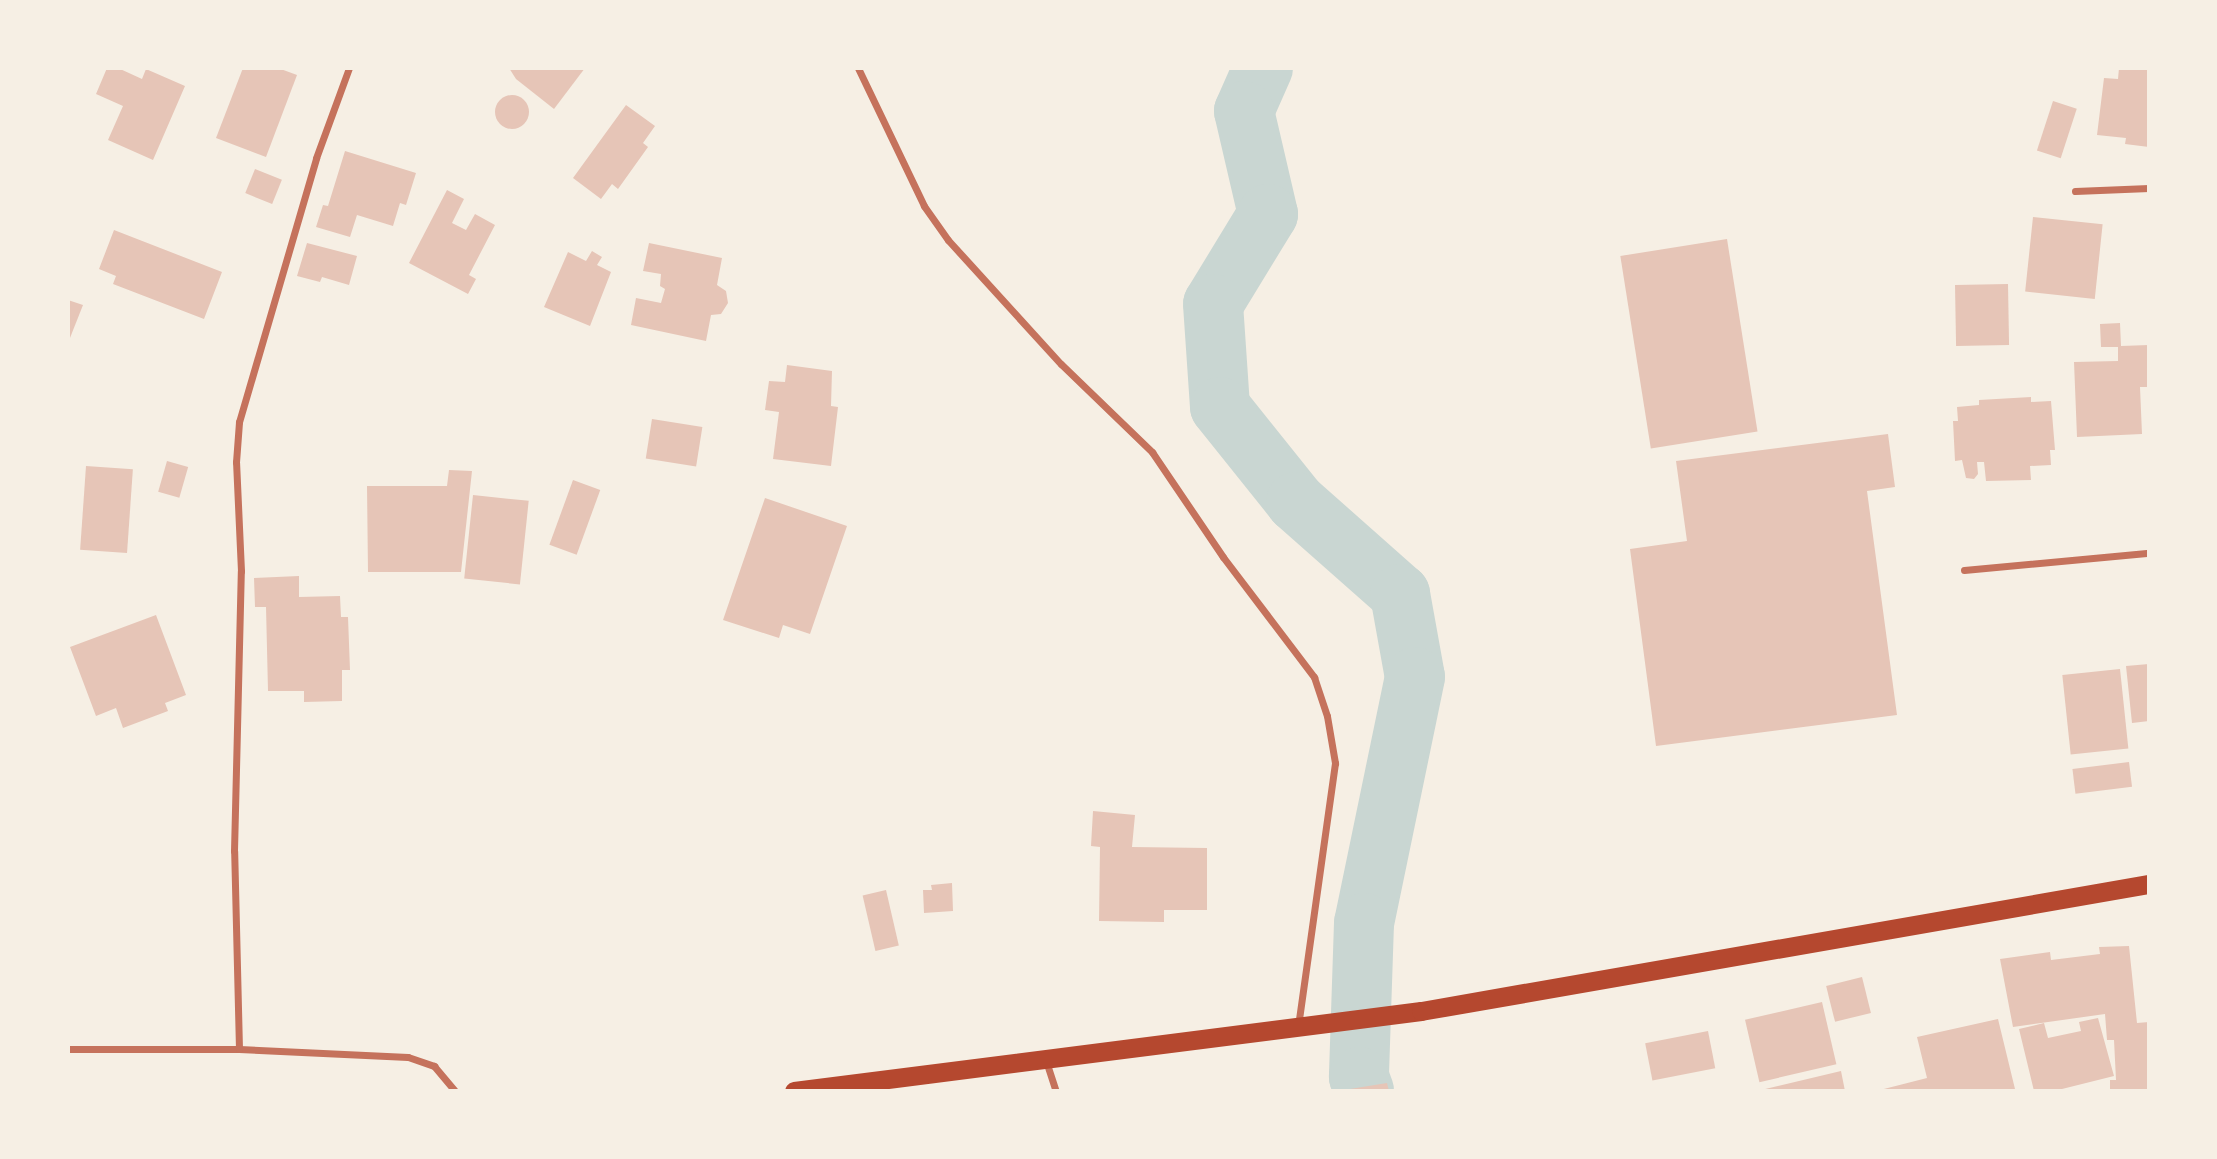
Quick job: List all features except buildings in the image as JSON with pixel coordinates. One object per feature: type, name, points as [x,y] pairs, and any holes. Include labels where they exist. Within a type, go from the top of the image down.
[{"type":"highway","points":[[794,1091],[1421,1011],[2149,884]]},
{"type":"street","points":[[239,1049],[234,851],[241,571],[236,463],[239,422],[316,158],[349,68]]},
{"type":"street","points":[[858,68],[924,206],[948,240],[1062,364],[1152,452],[1223,557],[1314,677],[1327,716],[1335,764],[1297,1027]]},
{"type":"street","points":[[2075,191],[2149,188]]},
{"type":"street","points":[[1964,570],[2149,553]]},
{"type":"street","points":[[68,1049],[239,1049],[408,1057],[434,1066],[455,1091]]},
{"type":"street","points":[[1046,1060],[1056,1091]]},
{"type":"waterway","points":[[1263,68],[1244,111],[1268,214],[1213,304],[1220,407],[1296,502],[1400,594],[1415,677],[1364,923],[1359,1077],[1364,1091]]}]
